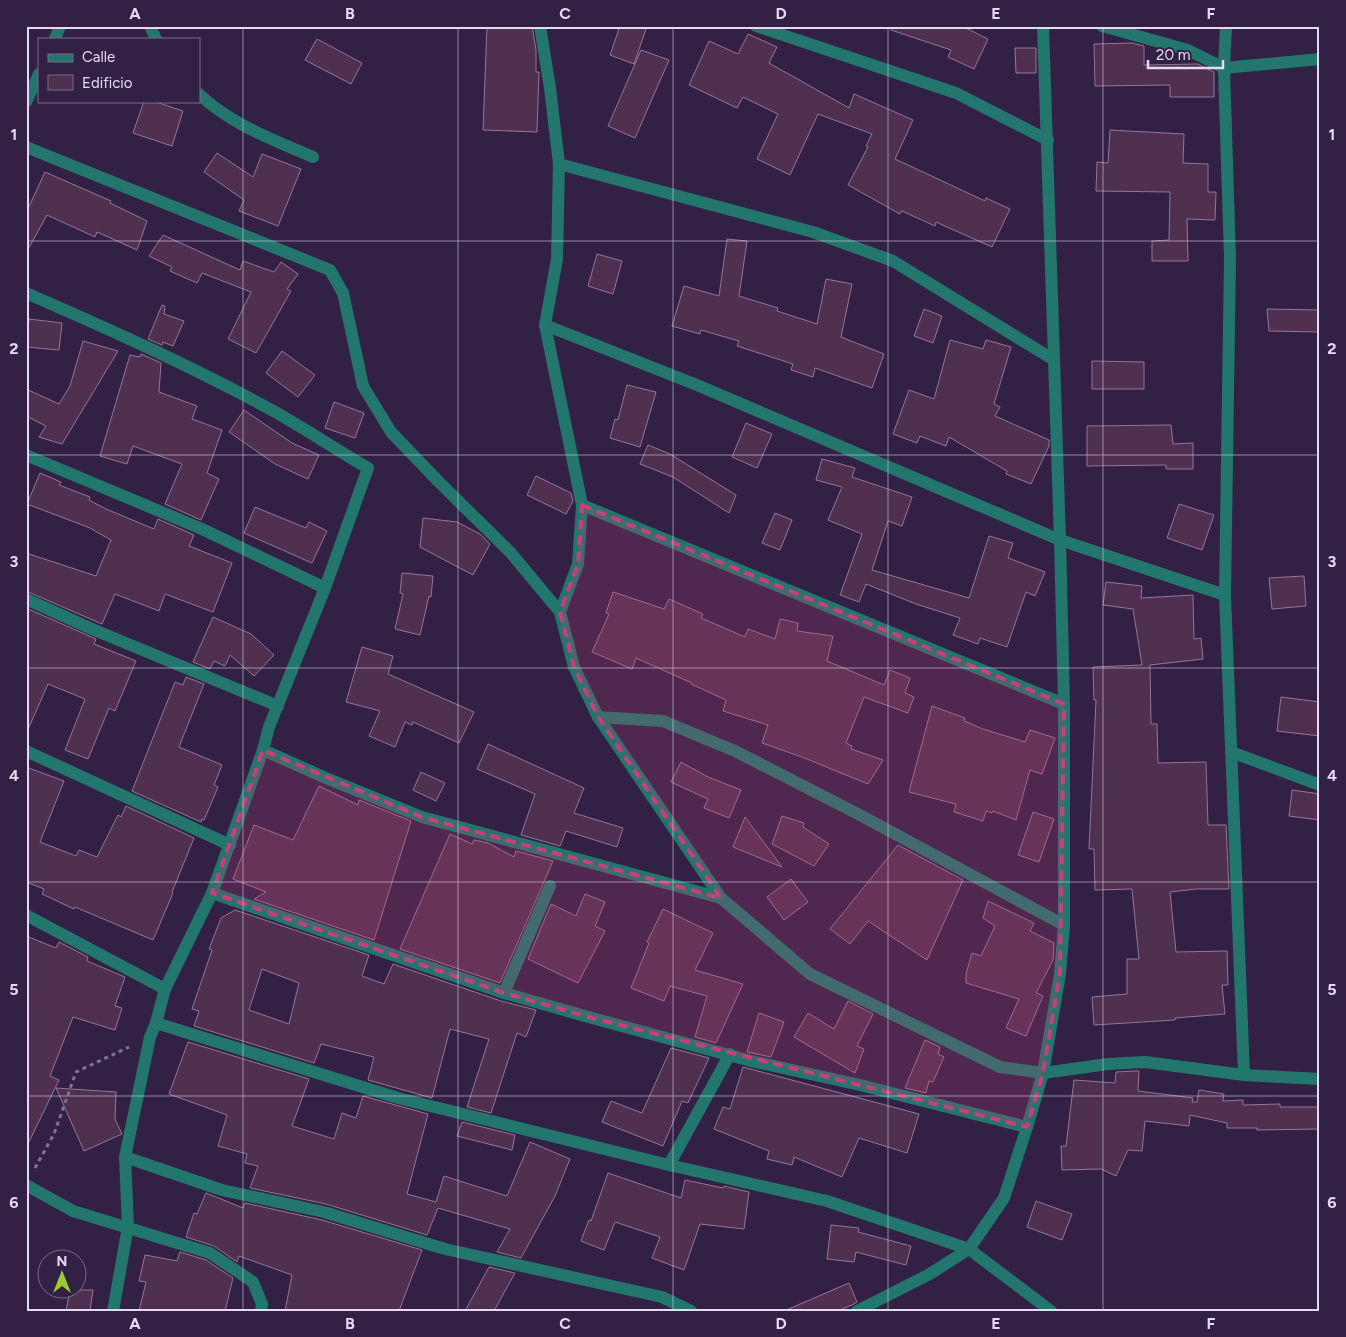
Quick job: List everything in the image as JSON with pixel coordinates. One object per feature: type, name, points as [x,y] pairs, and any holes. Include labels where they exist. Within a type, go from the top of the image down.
[{"type":"street","points":[[54,38],[60,26]]},
{"type":"street","points":[[150,26],[156,38]]},
{"type":"street","points":[[540,26],[559,164],[557,258],[545,325],[582,505],[578,564],[560,612]]},
{"type":"street","points":[[756,26],[956,93],[1048,140]]},
{"type":"street","points":[[857,1311],[928,1275],[969,1249],[1004,1198],[1043,1073],[1060,974],[1064,925],[1064,704],[1043,26]]},
{"type":"street","points":[[1102,26],[1188,50],[1224,68],[1320,59]]},
{"type":"street","points":[[1226,26],[1224,68],[1230,258],[1225,595],[1244,1074]]},
{"type":"street","points":[[26,102],[38,76]]},
{"type":"street","points":[[200,95],[209,104],[250,129],[314,158]]},
{"type":"street","points":[[26,147],[330,270],[343,293],[364,386],[391,432],[511,553],[560,612],[574,667],[598,717],[721,898],[810,974],[1000,1067],[1043,1073],[1108,1064],[1146,1062],[1244,1074],[1320,1079]]},
{"type":"street","points":[[559,164],[813,232],[893,261],[1054,360]]},
{"type":"street","points":[[26,293],[103,326],[166,356],[276,413],[368,468],[325,588],[269,727],[263,750],[212,893],[165,989],[150,1038],[125,1157],[128,1227],[113,1311]]},
{"type":"street","points":[[545,325],[697,385],[1060,540],[1225,595]]},
{"type":"street","points":[[26,455],[202,529],[325,588]]},
{"type":"street","points":[[582,505],[1064,704]]},
{"type":"street","points":[[26,599],[278,706]]},
{"type":"street","points":[[598,717],[663,721],[735,751],[860,815],[1064,925]]},
{"type":"street","points":[[263,750],[422,817],[721,898]]},
{"type":"street","points":[[26,751],[230,844]]},
{"type":"street","points":[[1231,752],[1320,784]]},
{"type":"street","points":[[504,993],[550,886]]},
{"type":"street","points":[[212,893],[504,993],[751,1061],[860,1085],[1027,1127]]},
{"type":"street","points":[[26,915],[165,989]]},
{"type":"street","points":[[156,1023],[398,1098],[669,1165],[827,1201],[969,1249],[1051,1311]]},
{"type":"street","points":[[669,1165],[730,1054]]},
{"type":"street","points":[[125,1157],[222,1190],[324,1212],[445,1249],[662,1297],[691,1311]]},
{"type":"street","points":[[29,1180],[73,1211],[210,1252],[253,1282],[262,1304],[261,1311]]},
{"type":"path","points":[[29,1180],[54,1134],[76,1072],[150,1038]]},
{"type":"highlighted area","points":[[582,505],[1064,704],[1060,974],[1043,1073],[1027,1127],[592,1018],[504,993],[212,893],[263,750],[422,817],[721,898],[598,717],[574,667],[560,612],[578,564]]},
{"type":"building","points":[[487,26],[532,26],[536,50],[536,72],[539,72],[537,132],[483,130]]},
{"type":"building","points":[[620,26],[647,26],[634,64],[610,55]]},
{"type":"building","points":[[892,26],[962,26],[988,39],[974,69],[948,57],[951,50],[891,30]]},
{"type":"building","points":[[748,34],[777,47],[769,63],[849,108],[854,94],[913,120],[895,159],[985,201],[986,198],[1010,209],[992,247],[936,222],[935,226],[902,211],[900,214],[848,185],[868,147],[866,146],[872,134],[818,114],[790,175],[757,159],[778,114],[743,97],[737,108],[689,85],[709,41],[738,54]]},
{"type":"building","points":[[317,39],[362,63],[351,84],[305,60]]},
{"type":"building","points":[[1132,43],[1144,46],[1144,65],[1198,64],[1214,72],[1214,97],[1170,97],[1170,85],[1095,86],[1094,44]]},
{"type":"building","points":[[1015,48],[1036,48],[1036,73],[1016,73]]},
{"type":"building","points":[[641,50],[669,60],[635,138],[608,126]]},
{"type":"building","points":[[144,102],[156,102],[183,111],[172,146],[133,133]]},
{"type":"building","points":[[1110,130],[1184,134],[1183,163],[1208,164],[1208,192],[1216,192],[1215,220],[1187,219],[1188,261],[1152,261],[1152,241],[1169,240],[1170,192],[1096,191],[1097,162],[1108,163]]},
{"type":"building","points":[[217,153],[253,177],[262,154],[301,169],[278,226],[239,211],[244,200],[204,172]]},
{"type":"building","points":[[45,172],[111,201],[110,203],[147,221],[137,250],[97,232],[95,237],[47,215],[26,253],[26,213]]},
{"type":"building","points":[[163,235],[240,270],[243,261],[274,272],[281,262],[298,274],[287,289],[291,291],[256,353],[228,339],[251,292],[202,273],[197,283],[170,271],[172,267],[149,256]]},
{"type":"building","points":[[727,239],[747,241],[739,296],[778,308],[777,311],[817,324],[826,279],[852,284],[841,337],[884,354],[872,388],[815,368],[813,377],[791,370],[793,364],[737,346],[739,341],[701,330],[700,334],[672,326],[684,286],[719,296]]},
{"type":"building","points":[[597,254],[622,261],[613,294],[588,286]]},
{"type":"building","points":[[162,305],[165,306],[164,314],[184,321],[173,346],[163,342],[162,345],[148,339]]},
{"type":"building","points":[[924,309],[942,316],[933,343],[914,336]]},
{"type":"building","points":[[1267,309],[1320,310],[1320,332],[1269,331]]},
{"type":"building","points":[[29,319],[62,323],[59,350],[26,347]]},
{"type":"building","points":[[950,340],[983,349],[986,340],[1011,347],[994,404],[1000,407],[995,416],[1049,440],[1049,446],[1031,484],[1006,474],[1007,471],[949,437],[946,446],[920,436],[917,443],[893,434],[909,390],[934,399]]},
{"type":"building","points":[[83,341],[118,351],[62,444],[39,437],[46,426],[26,416],[26,389],[59,404],[70,386]]},
{"type":"building","points":[[282,351],[315,375],[298,397],[266,373]]},
{"type":"building","points":[[141,354],[161,363],[159,392],[197,406],[192,419],[222,430],[207,473],[219,479],[201,520],[165,504],[182,464],[133,446],[127,464],[100,456],[130,355],[140,357]]},
{"type":"building","points":[[1092,361],[1144,362],[1144,389],[1092,389]]},
{"type":"building","points":[[627,385],[656,392],[640,447],[610,438],[615,419],[618,420]]},
{"type":"building","points":[[334,402],[364,413],[355,438],[325,428]]},
{"type":"building","points":[[244,410],[292,443],[319,455],[308,479],[275,464],[229,432]]},
{"type":"building","points":[[746,423],[772,434],[757,468],[732,457]]},
{"type":"building","points":[[1171,425],[1173,444],[1193,443],[1193,469],[1166,469],[1166,465],[1087,466],[1087,426]]},
{"type":"building","points":[[648,445],[670,454],[736,495],[729,513],[673,477],[640,464]]},
{"type":"building","points":[[822,459],[855,468],[852,477],[912,497],[902,526],[888,521],[872,570],[969,598],[989,536],[1013,543],[1008,558],[1045,572],[1035,596],[1026,592],[1007,647],[980,638],[978,644],[953,635],[960,618],[916,604],[866,584],[859,602],[840,595],[862,534],[828,520],[842,487],[816,480]]},
{"type":"building","points":[[40,473],[61,482],[59,485],[90,497],[89,500],[106,509],[154,529],[158,519],[194,535],[189,546],[232,563],[213,612],[165,594],[159,611],[115,594],[102,624],[26,591],[26,553],[96,576],[111,540],[90,528],[27,504]]},
{"type":"building","points":[[536,476],[571,493],[573,501],[566,514],[527,495]]},
{"type":"building","points":[[1179,504],[1214,515],[1202,550],[1167,538]]},
{"type":"building","points":[[255,507],[306,528],[309,522],[327,531],[312,563],[244,533]]},
{"type":"building","points":[[775,513],[792,520],[780,550],[762,543]]},
{"type":"building","points":[[423,518],[457,522],[480,534],[490,544],[473,575],[420,547]]},
{"type":"building","points":[[402,573],[433,576],[431,597],[429,596],[420,635],[395,629],[403,594],[400,593]]},
{"type":"building","points":[[1304,576],[1306,606],[1272,609],[1269,578]]},
{"type":"building","points":[[1106,582],[1142,586],[1141,598],[1193,595],[1194,639],[1201,638],[1203,659],[1150,665],[1151,724],[1157,724],[1158,763],[1206,762],[1208,825],[1226,825],[1229,889],[1196,889],[1170,892],[1176,952],[1227,951],[1228,985],[1222,985],[1225,1014],[1175,1018],[1175,1020],[1094,1025],[1092,997],[1127,994],[1127,959],[1139,959],[1132,889],[1095,890],[1094,849],[1089,849],[1096,700],[1094,700],[1093,667],[1142,665],[1133,609],[1103,605]]},
{"type":"building","points":[[613,592],[664,609],[669,599],[703,614],[701,618],[745,637],[748,629],[775,639],[780,619],[798,623],[797,631],[833,636],[827,661],[884,685],[890,670],[910,678],[905,693],[914,697],[908,713],[864,697],[846,743],[852,746],[851,749],[883,760],[868,784],[762,743],[768,725],[723,711],[726,700],[692,683],[636,658],[632,669],[592,652],[609,614],[606,613]]},
{"type":"building","points":[[26,608],[96,639],[94,644],[136,661],[115,711],[109,708],[88,759],[65,750],[85,699],[48,684],[26,734]]},
{"type":"building","points":[[213,617],[251,634],[274,655],[254,676],[230,655],[225,666],[214,661],[210,669],[193,662]]},
{"type":"building","points":[[362,647],[393,656],[388,674],[474,712],[459,743],[413,722],[412,725],[405,722],[395,747],[369,736],[380,711],[346,702]]},
{"type":"building","points":[[186,677],[204,684],[179,747],[222,765],[214,785],[218,787],[204,820],[202,819],[201,822],[132,791],[175,682],[183,685]]},
{"type":"building","points":[[1281,697],[1320,702],[1320,736],[1277,731]]},
{"type":"building","points":[[932,706],[965,718],[964,721],[983,729],[1025,742],[1030,730],[1055,738],[1042,774],[1030,770],[1016,820],[993,811],[992,813],[986,811],[983,821],[954,812],[956,804],[909,792]]},
{"type":"building","points":[[488,744],[584,788],[574,813],[623,828],[617,847],[566,831],[560,846],[521,835],[535,794],[477,769]]},
{"type":"building","points":[[681,762],[708,777],[741,790],[729,818],[704,808],[708,799],[671,782]]},
{"type":"building","points":[[26,767],[64,781],[40,842],[76,856],[79,850],[97,857],[118,815],[121,817],[126,806],[194,838],[153,940],[75,907],[74,909],[42,894],[44,889],[26,882]]},
{"type":"building","points":[[421,772],[445,783],[436,801],[413,790]]},
{"type":"building","points":[[319,786],[358,805],[359,800],[411,821],[374,940],[254,899],[266,892],[233,879],[254,825],[293,840]]},
{"type":"building","points":[[1292,790],[1320,794],[1320,820],[1289,816]]},
{"type":"building","points":[[1033,812],[1054,819],[1039,862],[1018,855]]},
{"type":"building","points":[[782,816],[804,823],[803,827],[829,844],[814,866],[772,844]]},
{"type":"building","points":[[745,817],[782,867],[733,847]]},
{"type":"building","points":[[450,834],[472,844],[474,840],[488,843],[514,857],[516,851],[553,861],[500,983],[400,949]]},
{"type":"building","points":[[898,845],[963,880],[927,960],[868,921],[850,944],[830,929]]},
{"type":"building","points":[[791,879],[808,902],[784,920],[767,897]]},
{"type":"building","points":[[585,894],[605,902],[595,926],[605,931],[578,983],[528,959],[551,904],[576,916]]},
{"type":"building","points":[[988,901],[1034,923],[1030,931],[1054,943],[1053,960],[1036,993],[1043,996],[1026,1036],[1006,1028],[1019,999],[966,983],[966,974],[972,953],[981,956],[995,926],[983,918]]},
{"type":"building","points":[[663,909],[713,933],[695,970],[743,984],[716,1043],[695,1037],[707,996],[670,986],[664,1001],[631,988],[649,943],[647,942]]},
{"type":"building","points":[[235,910],[369,955],[362,976],[384,984],[393,964],[501,1001],[536,1010],[526,1037],[517,1033],[491,1113],[467,1107],[489,1039],[450,1029],[432,1098],[368,1080],[374,1057],[321,1044],[314,1063],[194,1026],[199,1011],[192,1009],[212,950],[209,949],[221,918]],"holes":[[[262,969],[299,983],[289,1024],[249,1010]]]},
{"type":"building","points":[[26,936],[56,948],[59,942],[88,957],[87,961],[125,977],[115,1006],[122,1008],[115,1030],[73,1017],[50,1076],[59,1080],[26,1148]]},
{"type":"building","points":[[848,1001],[873,1014],[857,1046],[864,1049],[855,1073],[794,1037],[808,1013],[834,1029]]},
{"type":"building","points":[[759,1013],[784,1022],[771,1057],[747,1052]]},
{"type":"building","points":[[925,1040],[940,1047],[938,1054],[944,1057],[933,1082],[929,1081],[926,1093],[905,1088]]},
{"type":"building","points":[[188,1042],[309,1079],[292,1126],[334,1139],[342,1113],[356,1118],[363,1096],[428,1114],[407,1194],[436,1202],[444,1176],[507,1196],[530,1142],[570,1159],[555,1196],[521,1258],[497,1252],[510,1229],[438,1208],[427,1235],[326,1204],[250,1188],[258,1166],[245,1163],[247,1154],[218,1146],[227,1115],[169,1094]]},
{"type":"building","points":[[671,1048],[709,1058],[688,1103],[682,1101],[663,1146],[602,1122],[611,1101],[642,1113]]},
{"type":"building","points":[[743,1067],[919,1114],[907,1153],[859,1138],[842,1177],[794,1157],[792,1165],[767,1159],[769,1151],[714,1129],[723,1107],[730,1109]]},
{"type":"building","points":[[1139,1071],[1138,1091],[1193,1098],[1192,1102],[1197,1102],[1199,1090],[1224,1094],[1223,1101],[1243,1100],[1243,1105],[1280,1104],[1280,1107],[1320,1107],[1320,1129],[1257,1130],[1257,1128],[1227,1128],[1227,1123],[1190,1115],[1189,1126],[1145,1121],[1142,1151],[1128,1150],[1116,1176],[1101,1169],[1062,1170],[1061,1146],[1066,1146],[1074,1080],[1115,1083],[1116,1072]]},
{"type":"building","points":[[56,1088],[116,1092],[115,1119],[122,1134],[84,1151]]},
{"type":"building","points":[[462,1122],[515,1135],[512,1150],[457,1136]]},
{"type":"building","points":[[608,1173],[681,1198],[685,1180],[749,1192],[744,1229],[700,1224],[684,1270],[652,1258],[660,1237],[615,1222],[604,1250],[581,1241],[589,1220],[591,1221]]},
{"type":"building","points":[[206,1193],[243,1208],[245,1203],[322,1220],[422,1250],[399,1311],[285,1311],[292,1275],[239,1256],[237,1262],[214,1246],[186,1237],[194,1213],[197,1214]]},
{"type":"building","points":[[1036,1201],[1072,1214],[1062,1240],[1027,1227]]},
{"type":"building","points":[[831,1225],[859,1228],[858,1232],[911,1246],[906,1265],[856,1252],[854,1262],[827,1259]]},
{"type":"building","points":[[180,1252],[206,1260],[233,1278],[225,1311],[139,1311],[146,1282],[139,1281],[145,1255],[177,1261]]},
{"type":"building","points":[[489,1267],[515,1273],[494,1311],[465,1311]]},
{"type":"building","points":[[849,1283],[857,1302],[852,1305],[837,1311],[784,1311]]},
{"type":"building","points":[[88,1290],[93,1290],[90,1311],[66,1311],[68,1300],[88,1300]]}]
